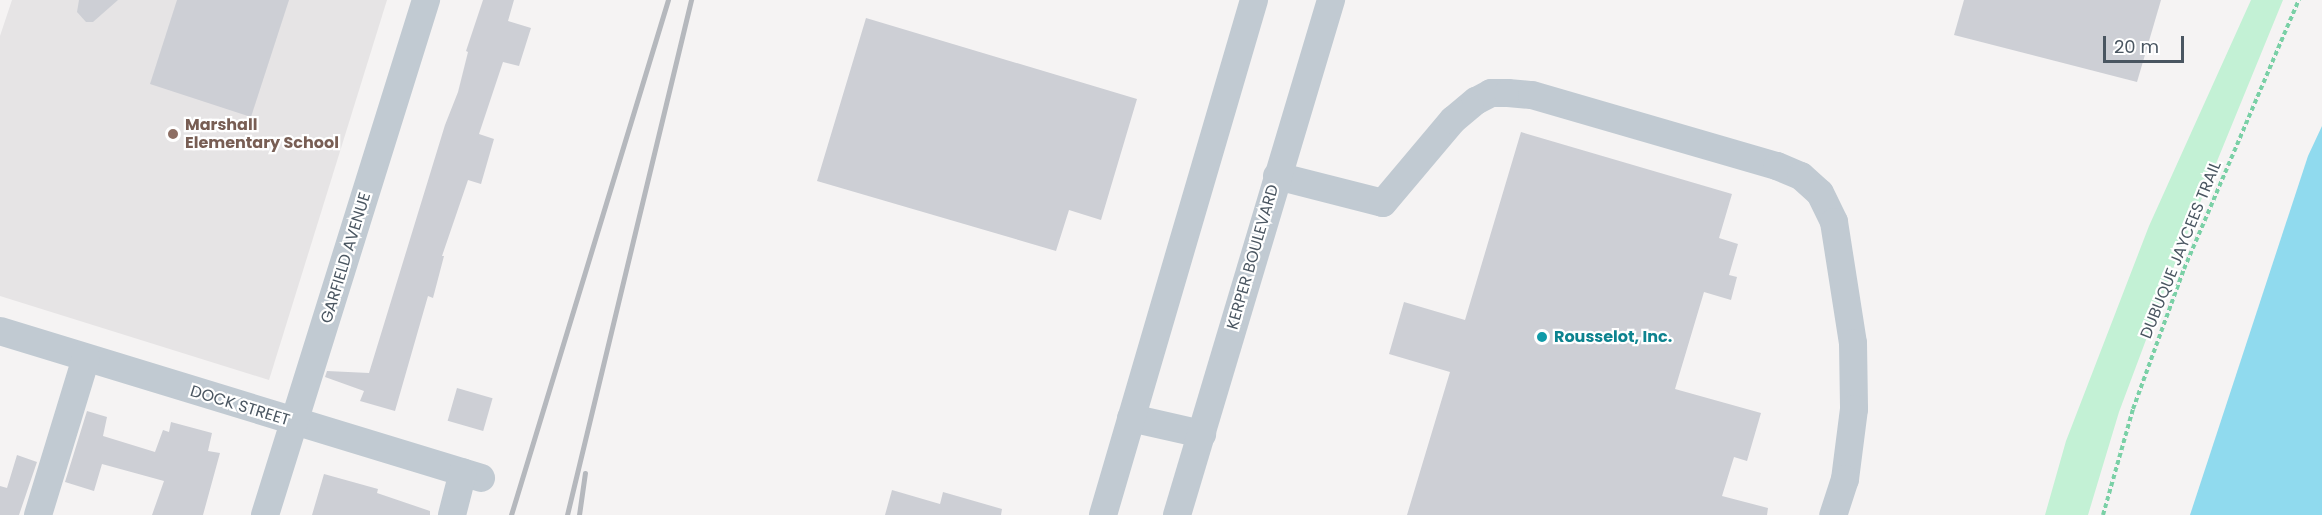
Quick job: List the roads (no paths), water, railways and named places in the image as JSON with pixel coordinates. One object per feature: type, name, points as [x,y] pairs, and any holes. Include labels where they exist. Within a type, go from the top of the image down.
[{"type":"street","name":"GARFIELD AVENUE","points":[[265,515],[426,0]]},
{"type":"street","points":[[1103,515],[1254,0]]},
{"type":"street","name":"KERPER BOULEVARD","points":[[1177,515],[1331,0]]},
{"type":"street","points":[[1277,176],[1383,203],[1453,120],[1476,101],[1491,93],[1508,93],[1532,95],[1777,166],[1801,176],[1820,194],[1834,222],[1853,344],[1854,409],[1845,479],[1833,515]]},
{"type":"street","name":"DOCK STREET","points":[[0,331],[294,423],[472,475],[452,515]]},
{"type":"street","points":[[38,515],[86,358]]},
{"type":"street","points":[[1131,418],[1202,434]]},
{"type":"water","points":[[2322,126],[2322,515],[2190,515],[2308,156]]},
{"type":"railway","points":[[511,515],[668,0]]},
{"type":"railway","points":[[567,515],[691,0]]},
{"type":"railway","points":[[579,515],[585,473]]},
{"type":"place","name":"Marshall Elementary School","points":[[173,134]]},
{"type":"place","name":"Rousselot, Inc.","points":[[1542,337]]}]
